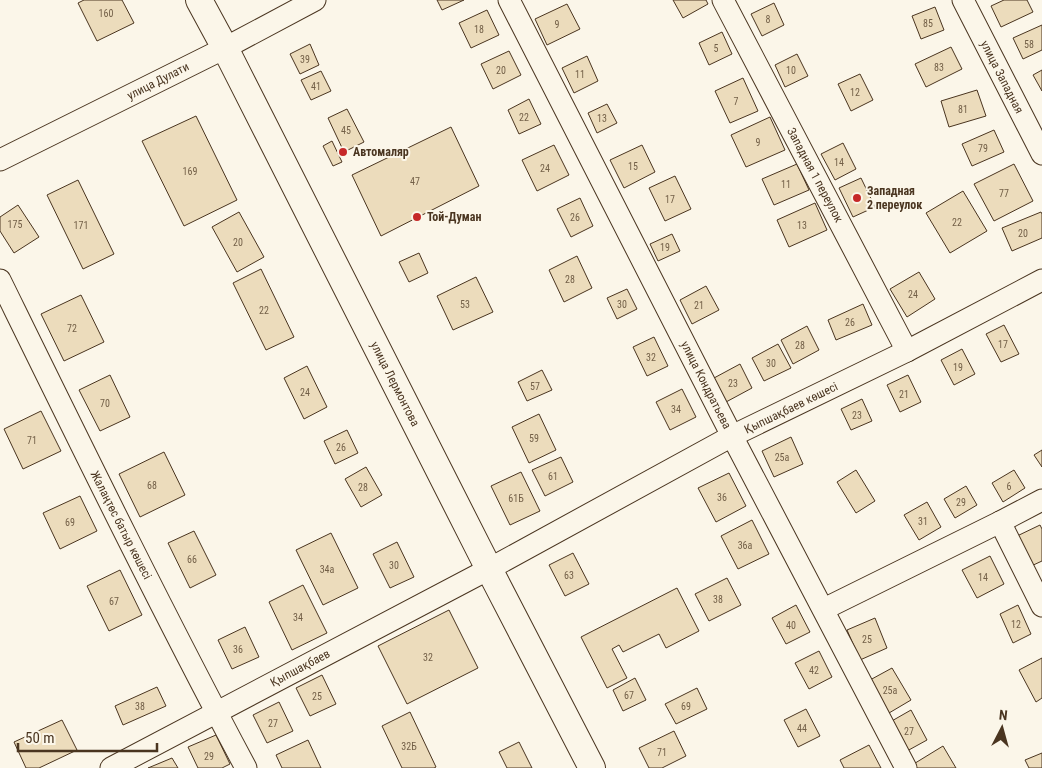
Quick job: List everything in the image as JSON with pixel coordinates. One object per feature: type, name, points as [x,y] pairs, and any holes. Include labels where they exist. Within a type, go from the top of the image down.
[{"type":"main road","name":"улица Лермонтова","points":[[199,0],[592,768]]},
{"type":"street","name":"улица Дулати","points":[[0,160],[225,48],[315,0]]},
{"type":"street","name":"улица Кондратьева","points":[[509,0],[732,436],[906,768]]},
{"type":"street","name":"Западная 1 переулок","points":[[723,0],[907,351]]},
{"type":"street","name":"улица Западная","points":[[963,0],[1042,154]]},
{"type":"street","name":"Жалаңтөс батыр көшесі","points":[[0,280],[216,713],[246,768]]},
{"type":"street","name":"Қыпшақбаев көшесі","points":[[489,569],[732,436],[907,351],[1042,280]]},
{"type":"street","points":[[824,609],[1042,500]]},
{"type":"street","points":[[1000,522],[1042,606]]},
{"type":"street","name":"Қыпшақбаев","points":[[111,768],[489,569]]},
{"type":"building","points":[[84,0],[122,0],[134,23],[97,41],[78,3]]},
{"type":"building","points":[[437,0],[464,0],[442,10]]},
{"type":"building","points":[[673,0],[706,0],[708,4],[683,18]]},
{"type":"building","points":[[1004,0],[1027,0],[1033,12],[1001,27],[991,6]]},
{"type":"building","points":[[774,3],[784,25],[762,36],[751,14]]},
{"type":"building","points":[[567,4],[580,29],[547,45],[535,19]]},
{"type":"building","points":[[935,7],[944,30],[921,39],[912,16]]},
{"type":"building","points":[[487,10],[499,35],[471,48],[459,23]]},
{"type":"building","points":[[1042,25],[1042,50],[1023,59],[1013,38]]},
{"type":"building","points":[[722,32],[732,54],[709,65],[699,43]]},
{"type":"building","points":[[310,44],[319,65],[300,74],[290,54]]},
{"type":"building","points":[[951,47],[962,69],[926,87],[915,64]]},
{"type":"building","points":[[509,51],[521,75],[493,89],[481,64]]},
{"type":"building","points":[[797,54],[808,76],[785,87],[775,65]]},
{"type":"building","points":[[587,56],[598,81],[574,93],[562,68]]},
{"type":"building","points":[[1042,70],[1042,91],[1033,75]]},
{"type":"building","points":[[321,71],[331,91],[311,100],[301,80]]},
{"type":"building","points":[[860,74],[873,100],[851,111],[838,84]]},
{"type":"building","points":[[743,78],[758,111],[730,123],[715,91]]},
{"type":"building","points":[[977,90],[986,116],[949,127],[941,101]]},
{"type":"building","points":[[529,99],[541,124],[519,134],[508,110]]},
{"type":"building","points":[[607,104],[617,123],[597,133],[588,113]]},
{"type":"building","points":[[347,109],[364,142],[344,152],[328,118]]},
{"type":"building","points":[[196,116],[237,200],[184,226],[142,141]]},
{"type":"building","points":[[770,117],[785,150],[746,167],[731,135]]},
{"type":"building","points":[[451,127],[479,186],[381,236],[352,175]]},
{"type":"building","points":[[994,130],[1004,152],[972,166],[962,144]]},
{"type":"building","points":[[332,141],[342,162],[333,166],[323,146]]},
{"type":"building","points":[[843,143],[856,169],[835,180],[821,154]]},
{"type":"building","points":[[554,145],[569,175],[537,191],[522,160]]},
{"type":"building","points":[[642,145],[655,172],[624,188],[610,160]]},
{"type":"building","points":[[797,164],[809,190],[774,205],[762,179]]},
{"type":"building","points":[[1014,164],[1033,201],[994,221],[974,184]]},
{"type":"building","points":[[675,176],[691,209],[665,221],[649,188]]},
{"type":"building","name":"Западная 2 переулок","points":[[861,178],[875,207],[853,217],[839,188]]},
{"type":"building","points":[[78,180],[114,254],[83,269],[47,195]]},
{"type":"building","points":[[963,191],[987,231],[950,253],[926,213]]},
{"type":"building","points":[[580,198],[593,226],[571,237],[557,209]]},
{"type":"building","points":[[815,203],[827,230],[789,247],[777,220]]},
{"type":"building","points":[[18,205],[39,237],[14,253],[0,231],[0,217]]},
{"type":"building","points":[[239,212],[264,257],[237,272],[212,227]]},
{"type":"building","points":[[1041,212],[1042,238],[1012,251],[1002,228]]},
{"type":"building","points":[[672,234],[680,251],[658,261],[650,244]]},
{"type":"building","points":[[419,253],[428,273],[409,282],[399,262]]},
{"type":"building","points":[[577,256],[592,288],[564,302],[549,270]]},
{"type":"building","points":[[261,269],[294,337],[266,350],[233,283]]},
{"type":"building","points":[[919,272],[935,299],[907,317],[890,289]]},
{"type":"building","points":[[476,277],[493,312],[453,330],[437,296]]},
{"type":"building","points":[[706,286],[719,310],[692,324],[680,300]]},
{"type":"building","points":[[627,289],[637,309],[617,319],[607,298]]},
{"type":"building","points":[[81,295],[104,342],[64,361],[41,314]]},
{"type":"building","points":[[863,304],[872,325],[836,340],[828,320]]},
{"type":"building","points":[[1004,325],[1019,354],[1001,362],[986,334]]},
{"type":"building","points":[[807,326],[819,350],[793,364],[781,340]]},
{"type":"building","points":[[654,337],[668,366],[647,376],[633,347]]},
{"type":"building","points":[[778,344],[791,368],[764,381],[752,358]]},
{"type":"building","points":[[962,349],[975,374],[954,385],[941,360]]},
{"type":"building","points":[[740,364],[752,388],[726,402],[714,378]]},
{"type":"building","points":[[307,366],[327,407],[304,419],[284,378]]},
{"type":"building","points":[[542,370],[552,390],[527,401],[518,382]]},
{"type":"building","points":[[110,375],[130,417],[100,431],[79,390]]},
{"type":"building","points":[[908,375],[921,402],[900,412],[887,385]]},
{"type":"building","points":[[682,389],[696,417],[670,430],[656,402]]},
{"type":"building","points":[[862,399],[872,421],[851,430],[841,409]]},
{"type":"building","points":[[41,411],[61,451],[23,469],[4,429]]},
{"type":"building","points":[[539,414],[556,450],[529,463],[512,427]]},
{"type":"building","points":[[347,430],[358,453],[335,464],[324,441]]},
{"type":"building","points":[[791,437],[803,464],[774,477],[762,451]]},
{"type":"building","points":[[1042,450],[1042,467],[1034,455]]},
{"type":"building","points":[[164,452],[185,495],[140,517],[119,474]]},
{"type":"building","points":[[561,457],[573,482],[545,496],[532,470]]},
{"type":"building","points":[[366,467],[382,495],[361,507],[345,479]]},
{"type":"building","points":[[856,470],[875,501],[856,513],[837,482]]},
{"type":"building","points":[[1014,470],[1025,488],[1003,502],[992,483]]},
{"type":"building","points":[[521,472],[540,511],[510,525],[491,486]]},
{"type":"building","points":[[729,473],[746,506],[716,522],[698,488]]},
{"type":"building","points":[[966,486],[977,505],[955,518],[944,499]]},
{"type":"building","points":[[80,496],[97,531],[60,549],[43,513]]},
{"type":"building","points":[[927,502],[941,527],[919,540],[904,515]]},
{"type":"building","points":[[752,520],[769,554],[738,569],[721,536]]},
{"type":"building","points":[[1040,525],[1042,529],[1042,561],[1029,567],[1015,537]]},
{"type":"building","points":[[194,531],[216,575],[190,588],[168,543]]},
{"type":"building","points":[[331,533],[358,588],[323,605],[296,550]]},
{"type":"building","points":[[397,542],[414,577],[390,588],[373,554]]},
{"type":"building","points":[[573,553],[589,584],[565,596],[549,565]]},
{"type":"building","points":[[990,556],[1004,584],[977,598],[962,570]]},
{"type":"building","points":[[120,570],[142,615],[109,631],[87,586]]},
{"type":"building","points":[[727,578],[741,605],[709,621],[695,594]]},
{"type":"building","points":[[303,585],[327,633],[292,650],[269,602]]},
{"type":"building","points":[[677,588],[699,631],[666,648],[659,634],[623,652],[619,645],[612,649],[627,678],[607,688],[581,637]]},
{"type":"building","points":[[796,605],[810,632],[786,644],[772,618]]},
{"type":"building","points":[[1018,605],[1031,634],[1013,643],[1000,614]]},
{"type":"building","points":[[449,610],[478,668],[407,704],[378,646]]},
{"type":"building","points":[[875,618],[887,648],[860,660],[847,630]]},
{"type":"building","points":[[245,627],[259,657],[232,669],[218,640]]},
{"type":"building","points":[[819,651],[832,677],[809,689],[795,663]]},
{"type":"building","points":[[1042,658],[1042,698],[1036,702],[1019,670]]},
{"type":"building","points":[[892,668],[911,700],[889,713],[870,680]]},
{"type":"building","points":[[322,675],[336,704],[310,716],[296,688]]},
{"type":"building","points":[[635,678],[646,700],[623,711],[613,690]]},
{"type":"building","points":[[157,687],[166,706],[123,725],[115,706]]},
{"type":"building","points":[[697,688],[707,709],[676,724],[665,704]]},
{"type":"building","points":[[279,702],[293,731],[267,743],[253,715]]},
{"type":"building","points":[[806,709],[820,736],[798,747],[784,720]]},
{"type":"building","points":[[911,710],[927,740],[907,751],[890,722]]},
{"type":"building","points":[[410,712],[436,767],[434,768],[402,768],[382,726]]},
{"type":"building","points":[[62,720],[77,750],[39,768],[26,768],[14,742]]},
{"type":"building","points":[[674,731],[686,756],[662,768],[649,768],[639,748]]},
{"type":"building","points":[[216,735],[230,764],[222,768],[198,768],[188,747]]},
{"type":"building","points":[[308,740],[321,768],[282,768],[276,755]]},
{"type":"building","points":[[519,742],[532,768],[507,768],[499,752]]},
{"type":"building","points":[[869,745],[881,768],[844,768],[840,760]]},
{"type":"building","points":[[943,746],[956,768],[914,768],[912,765]]},
{"type":"building","points":[[1042,753],[1042,768],[1029,768],[1025,760]]},
{"type":"building","points":[[172,758],[178,768],[148,768]]},
{"type":"place","name":"Автомаляр","points":[[343,152]]},
{"type":"place","name":"Западная 2 переулок","points":[[857,198]]},
{"type":"place","name":"Той-Думан","points":[[417,217]]}]
